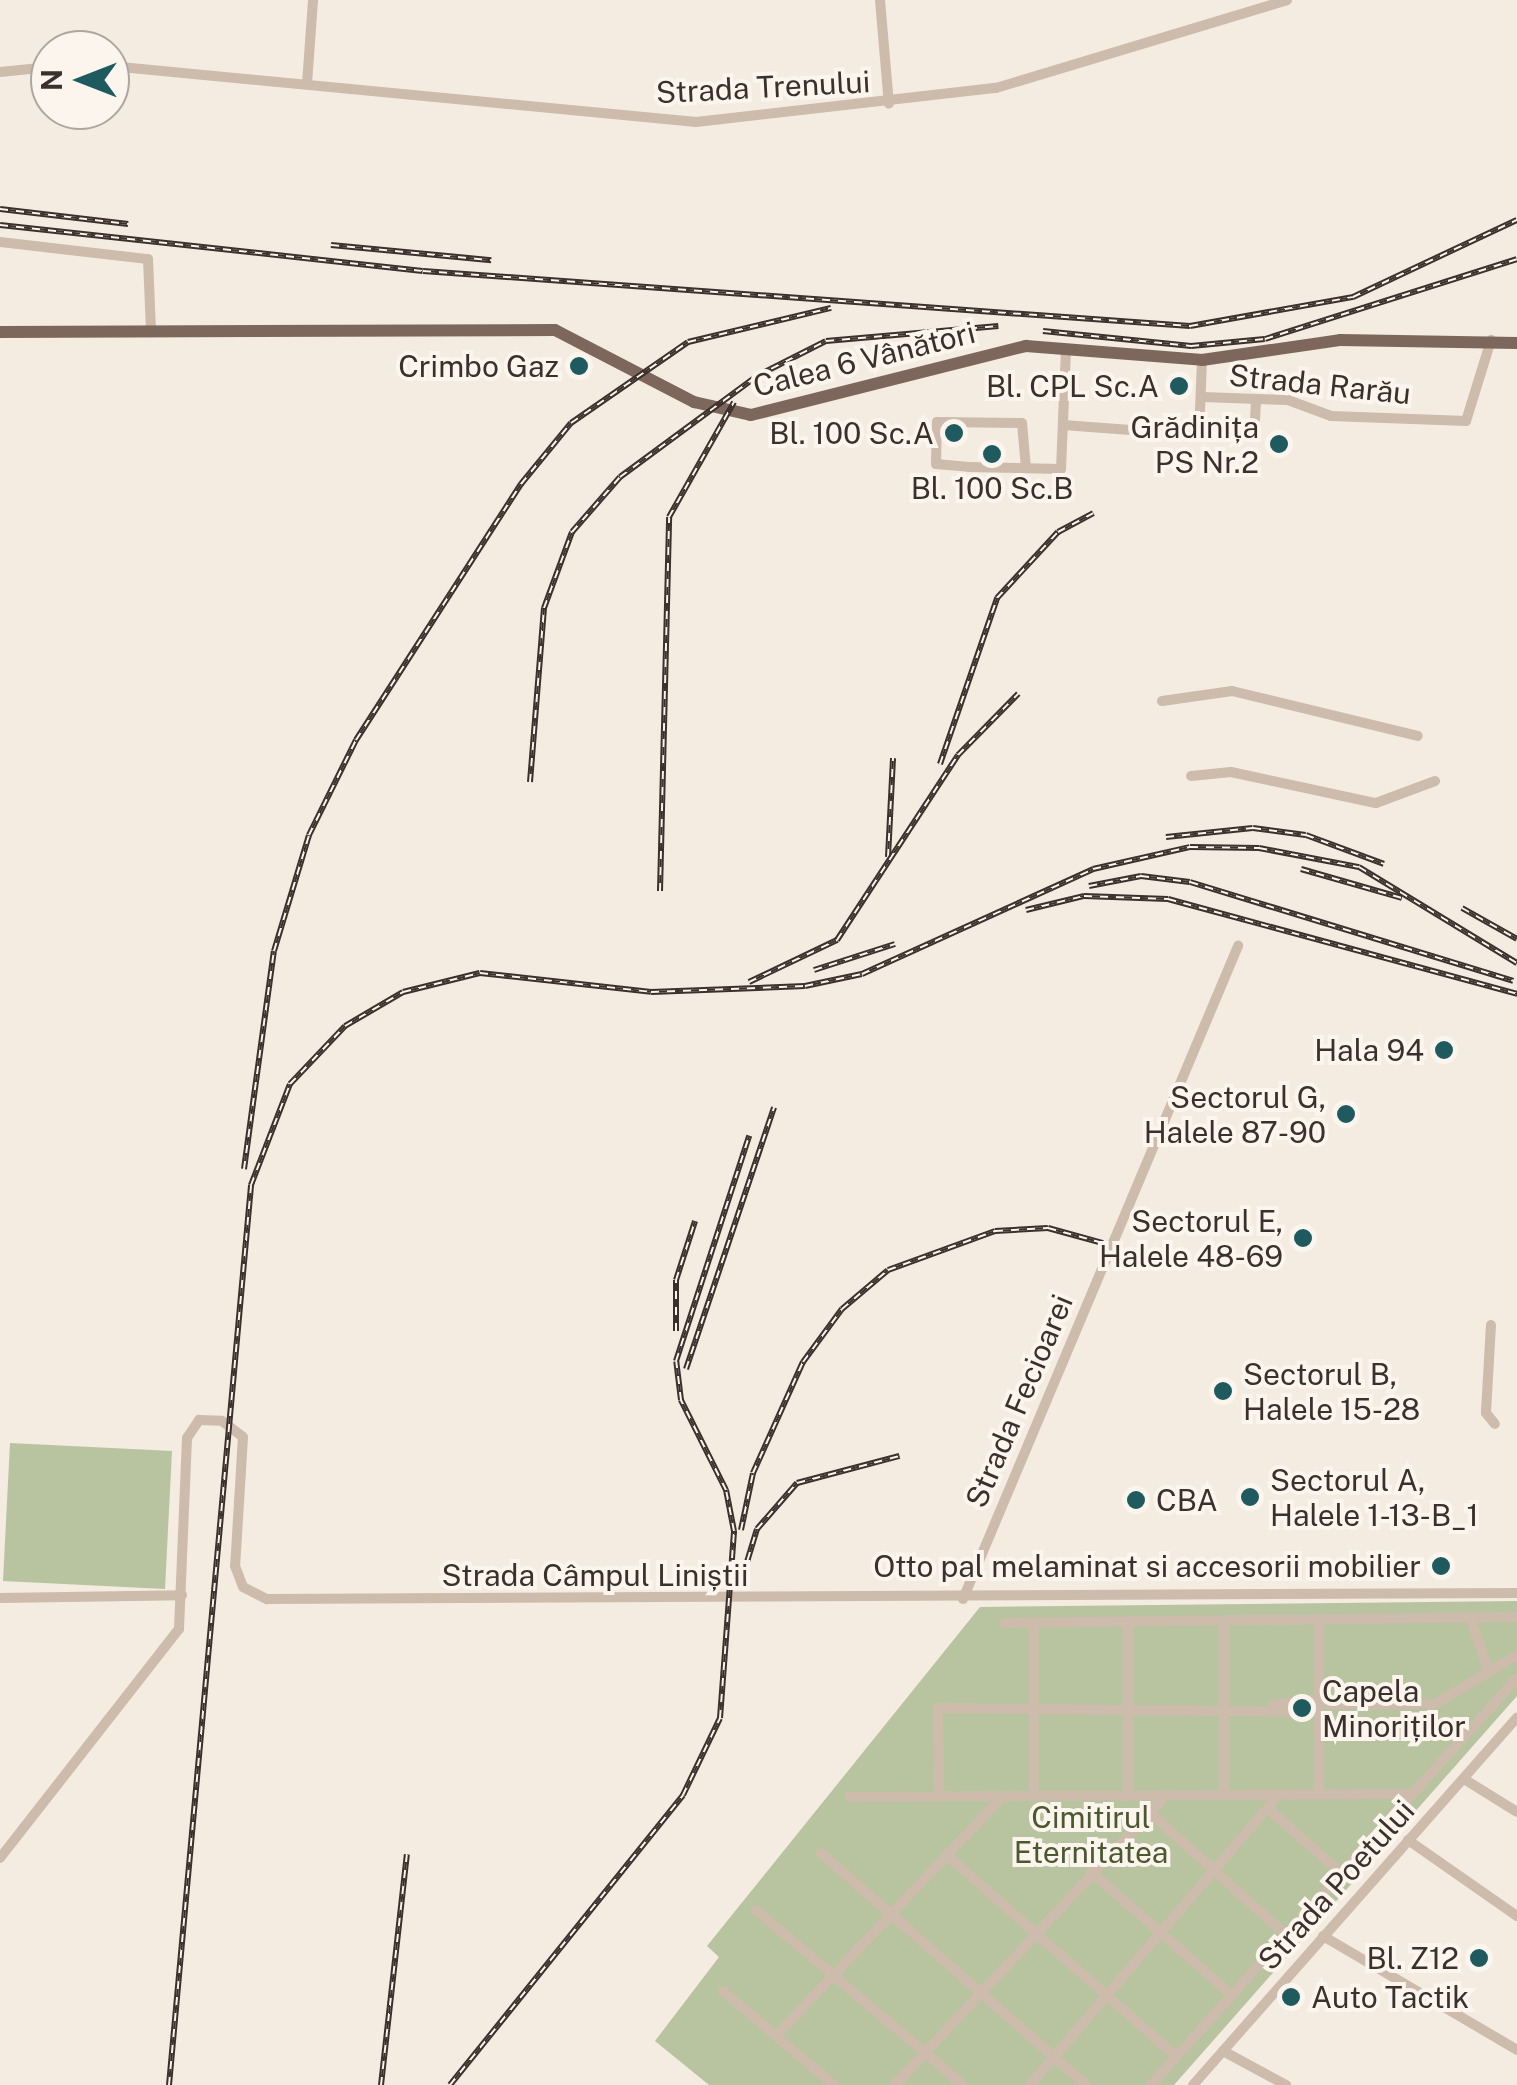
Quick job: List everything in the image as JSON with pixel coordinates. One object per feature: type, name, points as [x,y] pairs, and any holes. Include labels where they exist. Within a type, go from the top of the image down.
[{"type":"main road","name":"Calea 6 Vânători","points":[[0,332],[555,330],[681,396],[744,416],[1013,348],[1202,360],[1340,340],[1492,339],[1517,343]]},
{"type":"street","points":[[307,84],[314,0]]},
{"type":"street","points":[[880,0],[889,104]]},
{"type":"street","name":"Strada Trenului","points":[[130,68],[674,122],[889,104],[1076,70],[1287,0]]},
{"type":"street","points":[[0,72],[30,70]]},
{"type":"street","points":[[0,242],[148,259],[151,331]]},
{"type":"street","name":"Strada Rarău","points":[[1202,397],[1256,399],[1331,416],[1466,421],[1492,339]]},
{"type":"street","points":[[1026,468],[1022,422],[937,422],[936,464],[1026,468],[1061,469],[1066,349]]},
{"type":"street","points":[[1063,424],[1200,435],[1202,360]]},
{"type":"street","points":[[1255,420],[1256,399]]},
{"type":"street","points":[[1162,700],[1232,691],[1418,736]]},
{"type":"street","points":[[1191,776],[1231,772],[1376,802],[1435,781]]},
{"type":"street","name":"Strada Fecioarei","points":[[963,1598],[1238,946]]},
{"type":"street","points":[[1491,1325],[1486,1414],[1494,1424]]},
{"type":"street","name":"Strada Câmpul Liniștii","points":[[182,1595],[188,1432],[206,1420],[243,1437],[235,1566],[258,1598],[1517,1593]]},
{"type":"street","points":[[0,1598],[182,1595],[178,1629],[0,1858]]},
{"type":"street","points":[[1470,1618],[1489,1672]]},
{"type":"street","points":[[1004,1624],[1517,1618]]},
{"type":"street","points":[[1318,1794],[1320,1619]]},
{"type":"street","points":[[1224,1621],[1224,1795]]},
{"type":"street","points":[[1128,1622],[1128,1796]]},
{"type":"street","points":[[1034,1623],[1034,1796]]},
{"type":"street","points":[[939,1796],[938,1708],[1435,1704],[1517,1655]]},
{"type":"street","points":[[1151,2085],[1517,1678]]},
{"type":"street","name":"Strada Poetului","points":[[1192,2085],[1517,1718]]},
{"type":"street","points":[[1464,1779],[1517,1812]]},
{"type":"street","points":[[1030,2085],[1272,1813],[1280,1794]]},
{"type":"street","points":[[850,1796],[1413,1794]]},
{"type":"street","points":[[895,2085],[1166,1795]]},
{"type":"street","points":[[776,2036],[950,1857],[1002,1797]]},
{"type":"street","points":[[1149,1812],[1286,1934]]},
{"type":"street","points":[[1272,1813],[1341,1873]]},
{"type":"street","points":[[1408,1840],[1517,1916]]},
{"type":"street","points":[[821,1853],[1086,2085]]},
{"type":"street","points":[[950,1857],[1176,2057]]},
{"type":"street","points":[[1091,1872],[1232,1995]]},
{"type":"street","points":[[756,1910],[962,2085]]},
{"type":"street","points":[[1323,1936],[1517,2050]]},
{"type":"street","points":[[723,1992],[834,2085]]},
{"type":"street","points":[[1222,2051],[1286,2085]]},
{"type":"green space","points":[[10,1443],[172,1451],[165,1589],[3,1581]]},
{"type":"green space","name":"Cimitirul Eternitatea","points":[[1517,1601],[1517,1696],[1174,2085],[709,2085],[655,2041],[719,1957],[707,1946],[980,1607]]},
{"type":"railway","points":[[0,209],[128,224]]},
{"type":"railway","points":[[0,225],[423,271],[1190,326],[1353,297],[1517,220]]},
{"type":"railway","points":[[331,245],[491,260]]},
{"type":"railway","points":[[1043,331],[1191,346],[1265,339],[1517,259]]},
{"type":"railway","points":[[244,1169],[274,951],[309,835],[356,740],[521,484],[571,423],[688,342],[831,308]]},
{"type":"railway","points":[[530,782],[544,608],[572,532],[620,477],[757,376],[826,341],[998,326]]},
{"type":"railway","points":[[660,891],[669,517],[734,402]]},
{"type":"railway","points":[[940,764],[997,598],[1058,532],[1093,513]]},
{"type":"railway","points":[[749,982],[837,940],[958,755],[1018,694]]},
{"type":"railway","points":[[888,857],[893,758]]},
{"type":"railway","points":[[1166,837],[1253,828],[1306,835],[1384,864]]},
{"type":"railway","points":[[169,2085],[251,1185],[290,1084],[345,1026],[403,992],[480,973],[651,992],[805,986],[862,974],[1093,869],[1190,847],[1259,848],[1359,867],[1517,963]]},
{"type":"railway","points":[[1301,869],[1402,898]]},
{"type":"railway","points":[[1089,886],[1141,876],[1190,882],[1513,981]]},
{"type":"railway","points":[[1026,910],[1084,896],[1168,899],[1517,994]]},
{"type":"railway","points":[[1462,908],[1517,939]]},
{"type":"railway","points":[[814,970],[895,944]]},
{"type":"railway","points":[[686,1369],[774,1107]]},
{"type":"railway","points":[[450,2085],[683,1795],[720,1718],[734,1531],[726,1490],[681,1400],[676,1361],[749,1136]]},
{"type":"railway","points":[[676,1331],[676,1280],[695,1221]]},
{"type":"railway","points":[[741,1530],[753,1473],[803,1362],[842,1309],[888,1270],[995,1231],[1048,1228],[1103,1243]]},
{"type":"railway","points":[[743,1575],[757,1529],[797,1483],[899,1456]]},
{"type":"railway","points":[[381,2085],[407,1854]]},
{"type":"place","name":"Crimbo Gaz","points":[[579,366]]},
{"type":"place","name":"Bl. CPL Sc.A","points":[[1179,386]]},
{"type":"place","name":"Bl. 100 Sc.A","points":[[954,433]]},
{"type":"place","name":"Grădinița PS Nr.2","points":[[1279,444]]},
{"type":"place","name":"Bl. 100 Sc.B","points":[[992,454]]},
{"type":"place","name":"Hala 94","points":[[1444,1050]]},
{"type":"place","name":"Sectorul G, Halele 87-90","points":[[1346,1114]]},
{"type":"place","name":"Sectorul E, Halele 48-69","points":[[1303,1238]]},
{"type":"place","name":"Sectorul B, Halele 15-28","points":[[1223,1391]]},
{"type":"place","name":"Sectorul A, Halele 1-13-B_1","points":[[1250,1497]]},
{"type":"place","name":"CBA","points":[[1136,1500]]},
{"type":"place","name":"Otto pal melaminat si accesorii mobilier","points":[[1441,1566]]},
{"type":"place","name":"Capela Minoriților","points":[[1302,1708]]},
{"type":"place","name":"Bl. Z12","points":[[1479,1958]]},
{"type":"place","name":"Auto Tactik","points":[[1291,1997]]}]
